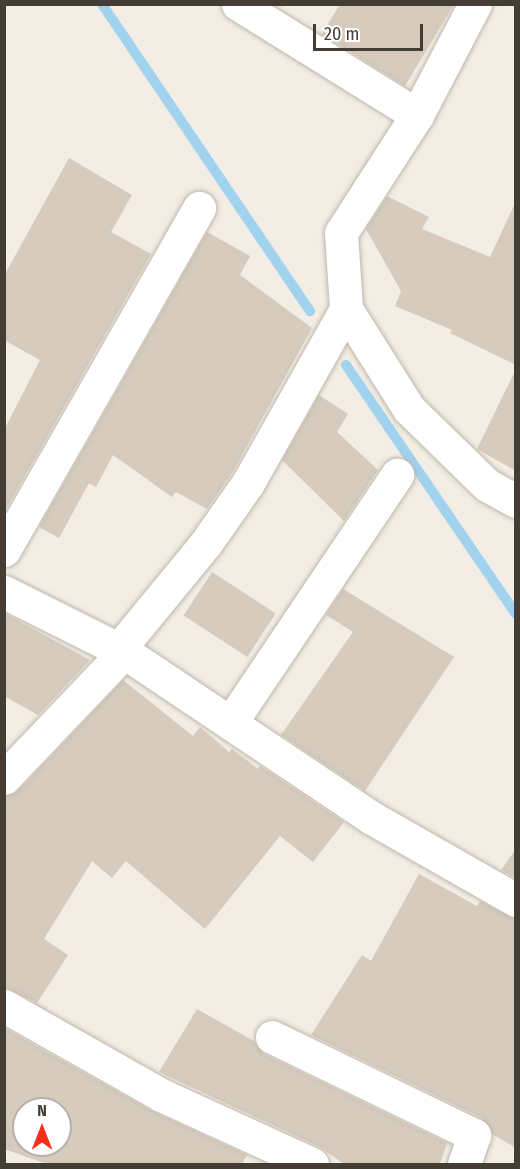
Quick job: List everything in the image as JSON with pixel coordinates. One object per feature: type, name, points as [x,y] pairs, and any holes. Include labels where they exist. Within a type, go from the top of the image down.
[{"type":"street","points":[[238,4],[417,115]]},
{"type":"street","points":[[475,4],[417,115],[341,233],[346,309],[409,409],[488,485],[516,501]]},
{"type":"street","points":[[4,550],[199,208]]},
{"type":"street","points":[[4,778],[122,651],[206,543],[248,483],[346,309]]},
{"type":"street","points":[[231,722],[397,475]]},
{"type":"street","points":[[4,592],[122,651],[372,818],[516,900]]},
{"type":"street","points":[[4,1006],[160,1095],[312,1164]]},
{"type":"street","points":[[272,1037],[474,1135],[464,1164]]},
{"type":"building","points":[[340,4],[454,4],[405,86],[322,34]]},
{"type":"building","points":[[69,158],[132,195],[111,232],[151,254],[6,509],[4,430],[40,360],[4,340],[4,276]]},
{"type":"building","points":[[387,196],[429,217],[422,229],[490,257],[516,201],[516,365],[450,333],[452,330],[395,306],[401,291],[366,229]]},
{"type":"building","points":[[207,232],[250,256],[240,275],[312,328],[232,473],[207,509],[176,492],[172,497],[113,455],[96,487],[89,483],[59,538],[39,527]]},
{"type":"building","points":[[516,369],[516,471],[477,449]]},
{"type":"building","points":[[319,395],[348,414],[337,432],[378,470],[344,521],[282,460]]},
{"type":"building","points":[[212,572],[276,613],[247,657],[184,616]]},
{"type":"building","points":[[343,589],[454,657],[365,791],[281,735],[353,632],[326,615]]},
{"type":"building","points":[[4,613],[90,660],[38,715],[4,696]]},
{"type":"building","points":[[123,680],[193,736],[200,727],[229,752],[232,749],[258,769],[260,766],[344,822],[313,862],[280,836],[205,929],[126,861],[112,878],[92,861],[44,939],[68,955],[37,1003],[4,987],[4,796],[18,791]]},
{"type":"building","points":[[516,849],[516,878],[501,870]]},
{"type":"building","points":[[419,874],[477,906],[480,901],[516,919],[516,1148],[492,1134],[482,1118],[311,1035],[362,955],[371,961]]},
{"type":"building","points":[[197,1009],[254,1041],[264,1054],[447,1143],[440,1164],[344,1164],[320,1147],[159,1072]]},
{"type":"building","points":[[4,1028],[152,1111],[247,1155],[242,1164],[47,1164],[27,1157],[72,1157],[72,1097],[12,1097],[12,1152],[4,1149]]},
{"type":"waterway","points":[[102,4],[310,311]]},
{"type":"waterway","points":[[346,365],[516,614]]}]
